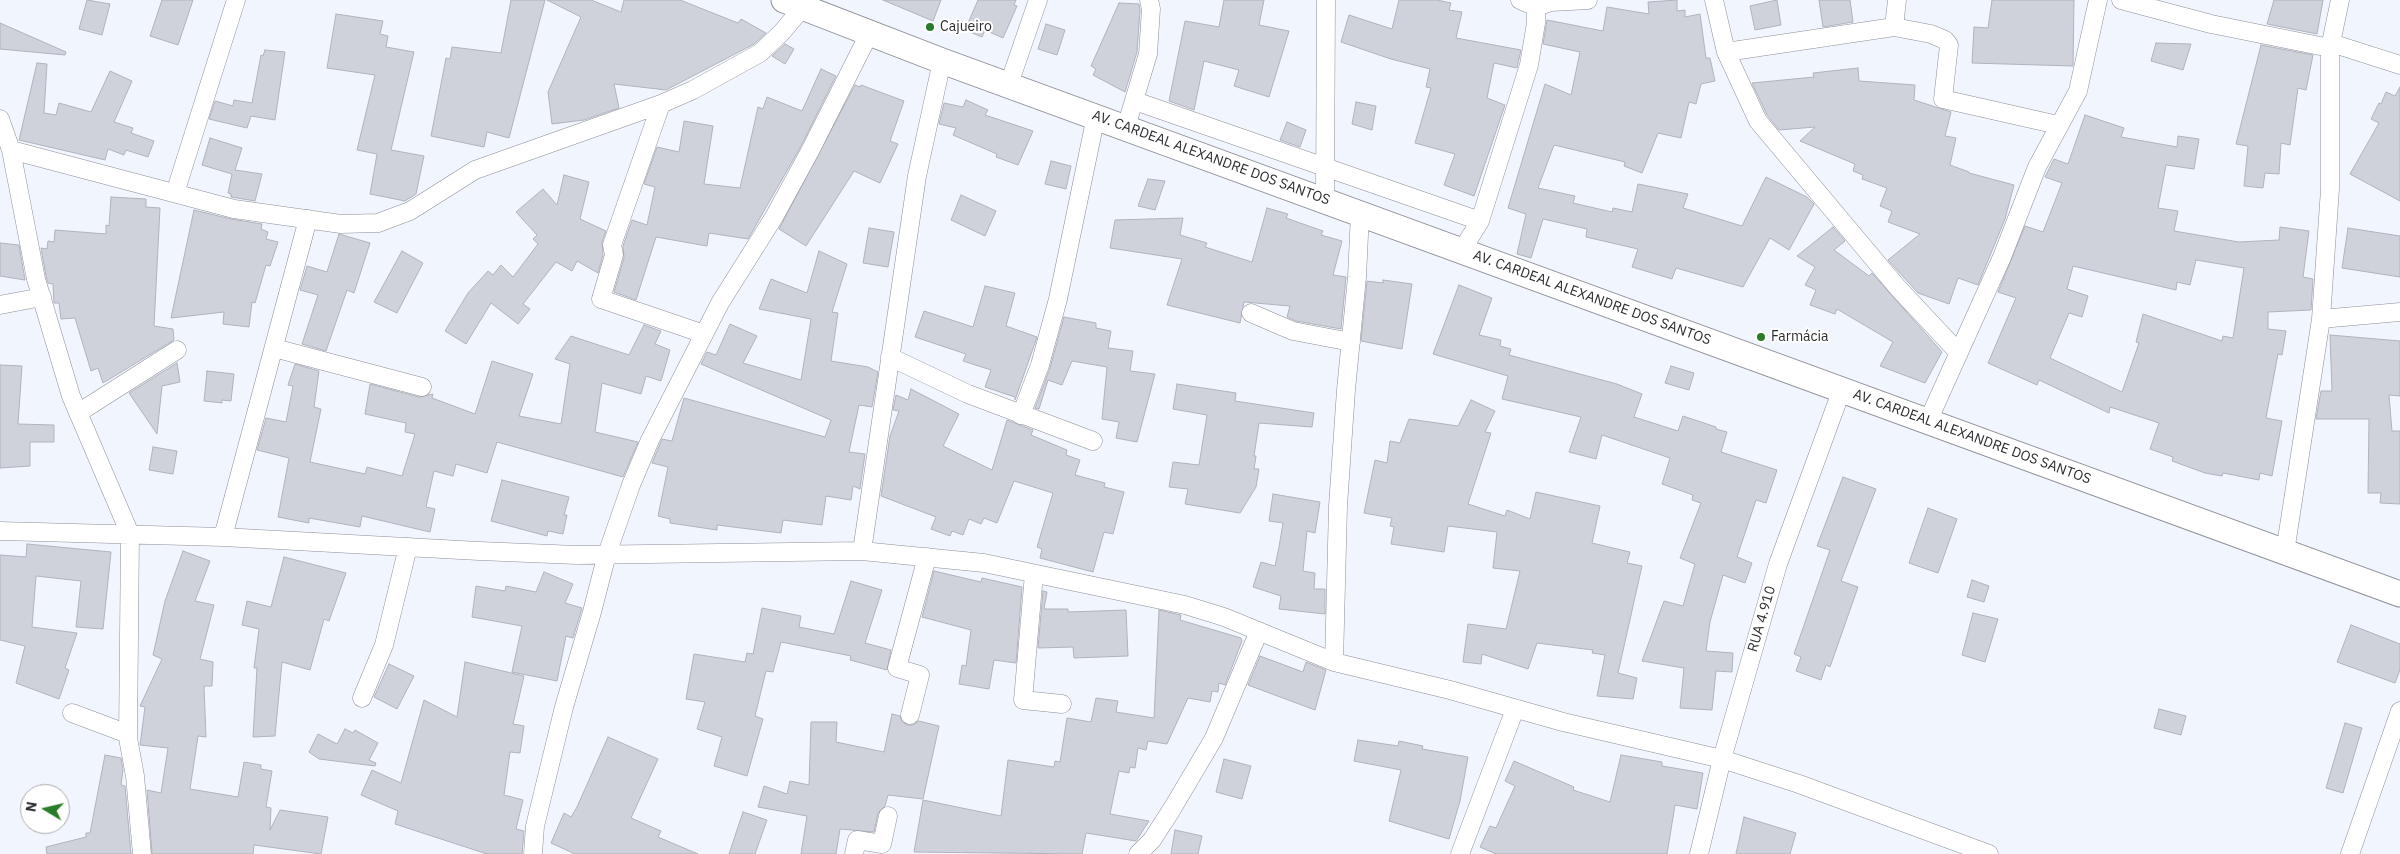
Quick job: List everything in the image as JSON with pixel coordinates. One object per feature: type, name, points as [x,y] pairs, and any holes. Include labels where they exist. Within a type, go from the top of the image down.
[{"type":"street","points":[[175,193],[236,0]]},
{"type":"street","points":[[1009,84],[1038,0]]},
{"type":"street","points":[[1126,127],[1148,54],[1150,0]]},
{"type":"street","points":[[1325,200],[1326,0]]},
{"type":"street","points":[[1462,250],[1480,221],[1529,65],[1536,23],[1528,4],[1588,0]]},
{"type":"street","points":[[1714,0],[1726,52],[1758,121],[1898,288],[1959,353]]},
{"type":"street","points":[[1894,27],[1897,0]]},
{"type":"street","points":[[1928,421],[2002,257],[2037,167],[2078,91],[2098,0]]},
{"type":"street","points":[[2121,0],[2211,24],[2330,45],[2400,65]]},
{"type":"street","points":[[2285,552],[2321,319],[2330,189],[2330,45],[2340,0]]},
{"type":"street","points":[[11,150],[234,209],[341,224],[378,223],[410,211],[475,170],[661,104],[693,90],[760,53],[782,32],[793,3]]},
{"type":"street","name":"AV. CARDEAL ALEXANDRE DOS SANTOS","points":[[793,3],[942,60],[2400,594]]},
{"type":"street","points":[[1726,52],[1894,27],[1931,34],[1945,40],[1949,45],[1943,99],[2058,125]]},
{"type":"street","points":[[533,854],[535,826],[564,707],[607,554],[631,485],[650,440],[704,334],[810,151],[870,32]]},
{"type":"street","points":[[862,551],[917,176],[942,60]]},
{"type":"street","points":[[1134,101],[1480,221]]},
{"type":"street","points":[[661,104],[612,245],[614,255],[601,299],[704,334]]},
{"type":"street","points":[[1021,415],[1040,365],[1058,298],[1096,116]]},
{"type":"street","points":[[0,119],[11,150],[42,297],[71,396],[130,534],[128,734],[142,854]]},
{"type":"street","points":[[1334,662],[1338,506],[1357,277],[1360,213]]},
{"type":"street","points":[[223,536],[308,219]]},
{"type":"street","points":[[0,305],[42,297]]},
{"type":"street","points":[[2321,319],[2400,312]]},
{"type":"street","points":[[1251,313],[1293,331],[1351,342]]},
{"type":"street","points":[[274,348],[422,387]]},
{"type":"street","points":[[78,412],[177,350]]},
{"type":"street","points":[[890,357],[968,394],[1093,441]]},
{"type":"street","name":"RUA 4.910","points":[[1699,854],[1722,759],[1778,564],[1842,389]]},
{"type":"street","points":[[0,531],[223,536],[577,555],[862,551],[984,563],[1185,605],[1259,631],[1334,662],[1450,690],[1515,709],[1722,759],[1799,784],[1989,854]]},
{"type":"street","points":[[362,698],[384,645],[408,547]]},
{"type":"street","points":[[910,715],[920,675],[896,668],[926,557]]},
{"type":"street","points":[[1034,574],[1023,700],[1062,704]]},
{"type":"street","points":[[1138,854],[1152,840],[1214,738],[1259,631]]},
{"type":"street","points":[[1460,854],[1515,709]]},
{"type":"street","points":[[2350,854],[2400,711]]},
{"type":"street","points":[[72,713],[128,734]]},
{"type":"street","points":[[854,854],[857,840],[882,844],[888,816]]},
{"type":"building","points":[[87,0],[110,4],[102,35],[79,29]]},
{"type":"building","points":[[162,0],[193,0],[178,45],[150,36]]},
{"type":"building","points":[[511,0],[545,0],[509,138],[487,132],[484,147],[431,136],[446,58],[450,59],[452,47],[501,53]]},
{"type":"building","points":[[547,0],[591,0],[621,12],[624,0],[680,0],[738,23],[741,19],[766,33],[754,44],[666,90],[614,84],[619,108],[584,120],[552,124],[548,92],[581,17]]},
{"type":"building","points":[[883,0],[941,0],[933,21]]},
{"type":"building","points":[[978,0],[1016,0],[1014,5],[1017,6],[1003,38],[985,30],[982,37],[965,30]]},
{"type":"building","points":[[1224,0],[1264,0],[1259,25],[1289,31],[1269,97],[1234,86],[1239,70],[1204,61],[1194,110],[1169,101],[1185,21],[1219,27]]},
{"type":"building","points":[[1399,0],[1437,0],[1451,3],[1449,10],[1462,12],[1456,38],[1521,50],[1517,68],[1494,63],[1487,98],[1505,105],[1474,196],[1444,185],[1455,154],[1415,143],[1431,88],[1426,87],[1430,69],[1391,59],[1341,42],[1349,15],[1392,29]]},
{"type":"building","points":[[1677,0],[1677,11],[1685,10],[1685,17],[1700,14],[1706,58],[1710,58],[1715,81],[1701,84],[1696,104],[1689,102],[1681,138],[1658,133],[1642,173],[1624,166],[1625,162],[1554,145],[1538,188],[1575,196],[1573,203],[1612,212],[1613,208],[1632,212],[1638,184],[1688,194],[1683,208],[1742,226],[1766,177],[1807,197],[1814,204],[1789,250],[1770,238],[1743,287],[1676,268],[1672,279],[1632,267],[1638,249],[1586,237],[1587,229],[1543,219],[1531,258],[1517,254],[1526,214],[1508,208],[1545,84],[1571,95],[1580,52],[1543,44],[1547,20],[1603,31],[1607,7],[1649,14],[1648,2]]},
{"type":"building","points":[[1777,0],[1781,25],[1755,30],[1750,6]]},
{"type":"building","points":[[1819,0],[1850,0],[1853,22],[1823,27]]},
{"type":"building","points":[[1992,0],[2074,0],[2073,66],[1972,63],[1974,27],[1988,28]]},
{"type":"building","points":[[2274,0],[2323,0],[2317,34],[2267,24]]},
{"type":"building","points":[[1119,3],[1139,4],[1140,10],[1137,52],[1125,92],[1093,75],[1096,69],[1091,66]]},
{"type":"building","points":[[336,14],[383,21],[380,34],[388,36],[386,47],[414,52],[391,150],[424,156],[416,194],[405,201],[370,194],[377,154],[357,150],[375,75],[327,68]]},
{"type":"building","points":[[0,23],[66,52],[65,55],[0,49]]},
{"type":"building","points":[[1046,24],[1065,30],[1057,55],[1038,49]]},
{"type":"building","points":[[2156,43],[2191,44],[2183,70],[2151,61]]},
{"type":"building","points":[[785,44],[794,49],[785,64],[772,56]]},
{"type":"building","points":[[2261,45],[2313,55],[2306,90],[2298,88],[2290,145],[2281,143],[2279,174],[2265,173],[2263,188],[2244,186],[2248,146],[2236,144]]},
{"type":"building","points":[[265,50],[285,52],[275,120],[251,116],[247,128],[209,119],[215,101],[233,106],[234,100],[252,103],[261,55],[263,56]]},
{"type":"building","points":[[37,63],[47,64],[44,113],[56,115],[59,103],[91,112],[110,71],[132,81],[114,122],[133,128],[131,133],[154,141],[148,157],[126,150],[124,155],[108,149],[105,160],[19,140]]},
{"type":"building","points":[[1858,68],[1859,81],[1915,85],[1914,100],[1951,112],[1945,136],[1956,138],[1950,165],[1969,173],[2014,185],[2005,219],[1978,285],[1958,278],[1949,304],[1918,293],[1888,260],[1920,234],[1888,222],[1892,211],[1880,206],[1887,188],[1862,179],[1863,175],[1853,171],[1855,164],[1800,141],[1815,127],[1779,130],[1767,115],[1752,83],[1814,77],[1813,73]]},
{"type":"building","points":[[821,69],[836,76],[801,146],[748,239],[709,233],[707,246],[656,237],[636,300],[614,292],[624,258],[623,246],[632,220],[647,225],[655,187],[644,184],[657,147],[679,152],[684,121],[713,126],[704,184],[740,188],[758,107],[763,109],[767,97],[802,111]]},
{"type":"building","points":[[855,85],[860,87],[861,85],[904,101],[890,141],[898,144],[880,183],[854,171],[806,246],[779,229]]},
{"type":"building","points":[[2400,87],[2400,201],[2350,174],[2379,123],[2371,119],[2379,103],[2381,104],[2386,92],[2395,96]]},
{"type":"building","points":[[966,100],[988,110],[985,115],[1033,131],[1018,165],[996,157],[997,154],[953,135],[956,128],[939,124],[944,103],[963,107]]},
{"type":"building","points":[[1356,102],[1376,106],[1372,130],[1352,124]]},
{"type":"building","points":[[2085,115],[2124,128],[2121,137],[2177,147],[2178,136],[2199,139],[2194,169],[2166,165],[2158,208],[2178,211],[2174,231],[2239,242],[2279,240],[2280,227],[2309,231],[2303,277],[2313,279],[2311,310],[2268,312],[2268,329],[2286,331],[2282,355],[2278,354],[2266,418],[2282,421],[2272,476],[2260,473],[2259,480],[2223,473],[2222,476],[2205,473],[2172,461],[2173,457],[2150,449],[2159,423],[2110,407],[2109,413],[2039,380],[2037,385],[1988,363],[2016,298],[1998,292],[2025,226],[2043,232],[2062,183],[2045,177],[2054,159],[2068,164]],"holes":[[[2196,260],[2244,268],[2233,338],[2223,336],[2222,341],[2143,314],[2136,342],[2139,343],[2122,392],[2050,358],[2069,313],[2082,317],[2088,296],[2067,289],[2073,266],[2176,290],[2177,282],[2190,285]]]},
{"type":"building","points":[[1287,122],[1306,130],[1300,147],[1280,140]]},
{"type":"building","points":[[210,138],[242,148],[235,170],[262,174],[255,201],[231,197],[231,194],[228,193],[232,174],[202,165]]},
{"type":"building","points":[[1051,161],[1071,166],[1066,189],[1045,184]]},
{"type":"building","points":[[564,175],[589,182],[580,219],[606,231],[602,242],[603,255],[598,273],[577,261],[572,271],[556,262],[523,304],[530,309],[518,324],[491,303],[466,344],[445,331],[468,293],[488,271],[493,275],[501,265],[513,277],[538,244],[533,239],[537,235],[516,212],[543,189],[557,205]]},
{"type":"building","points":[[1148,179],[1165,181],[1155,210],[1138,206]]},
{"type":"building","points":[[961,195],[996,211],[985,236],[951,220]]},
{"type":"building","points":[[111,197],[146,199],[146,207],[160,208],[154,326],[173,329],[174,340],[103,383],[98,368],[91,371],[75,318],[61,319],[59,303],[54,303],[53,284],[48,283],[46,276],[41,248],[47,249],[48,241],[54,242],[55,230],[106,234],[106,225],[109,226]]},
{"type":"building","points":[[1267,208],[1288,214],[1286,218],[1323,231],[1321,235],[1342,241],[1333,275],[1346,277],[1341,329],[1296,321],[1287,317],[1290,306],[1244,302],[1240,323],[1167,305],[1182,259],[1110,248],[1115,220],[1183,218],[1180,235],[1207,243],[1205,247],[1252,262]]},
{"type":"building","points":[[194,210],[262,224],[261,229],[268,232],[266,239],[278,242],[270,266],[266,265],[255,303],[252,302],[249,327],[223,324],[224,312],[171,318]]},
{"type":"building","points":[[1833,227],[1845,241],[1834,250],[1869,276],[1872,273],[1942,352],[1925,383],[1880,366],[1893,342],[1837,309],[1835,314],[1810,305],[1816,290],[1805,285],[1815,267],[1797,256]]},
{"type":"building","points":[[869,228],[894,232],[888,267],[863,263]]},
{"type":"building","points":[[2348,228],[2400,236],[2400,277],[2342,268]]},
{"type":"building","points":[[339,234],[370,243],[354,293],[347,290],[326,351],[302,344],[318,295],[300,290],[307,266],[327,272]]},
{"type":"building","points":[[0,243],[19,245],[25,280],[0,276]]},
{"type":"building","points":[[402,251],[423,263],[397,313],[374,302]]},
{"type":"building","points":[[819,251],[847,264],[832,312],[838,313],[831,361],[868,367],[878,372],[872,407],[859,405],[849,452],[865,454],[860,489],[853,486],[851,500],[826,496],[822,525],[783,520],[781,533],[717,525],[717,530],[670,523],[670,519],[658,516],[668,467],[652,463],[662,439],[672,441],[684,398],[825,437],[831,420],[701,364],[707,352],[716,355],[730,324],[757,336],[743,363],[801,380],[811,319],[759,309],[771,279],[807,293]]},
{"type":"building","points":[[1383,280],[1412,284],[1402,349],[1361,341],[1367,281],[1383,283]]},
{"type":"building","points":[[1459,285],[1492,298],[1479,335],[1501,340],[1500,346],[1511,349],[1509,355],[1617,384],[1642,394],[1634,417],[1678,431],[1683,416],[1716,427],[1716,429],[1727,432],[1721,452],[1777,470],[1766,503],[1756,500],[1737,557],[1752,563],[1745,583],[1723,575],[1710,622],[1706,651],[1733,653],[1732,672],[1716,671],[1712,710],[1680,708],[1684,668],[1642,661],[1664,601],[1683,606],[1695,564],[1680,558],[1701,503],[1692,500],[1693,495],[1662,484],[1670,458],[1602,435],[1596,459],[1569,452],[1581,417],[1502,399],[1508,376],[1433,354]]},
{"type":"building","points":[[985,286],[1015,293],[1006,326],[1037,337],[1015,400],[1015,397],[985,387],[991,370],[963,361],[966,354],[915,337],[924,311],[973,327]]},
{"type":"building","points":[[1064,317],[1096,323],[1096,328],[1111,331],[1108,348],[1133,351],[1130,371],[1155,374],[1137,442],[1116,438],[1119,422],[1102,419],[1107,367],[1072,361],[1062,385],[1048,380],[1039,409],[1035,408],[1050,368]]},
{"type":"building","points":[[644,325],[661,331],[655,344],[670,350],[661,381],[646,376],[641,394],[602,383],[595,432],[638,442],[623,477],[497,442],[487,473],[456,464],[453,476],[434,471],[426,507],[435,509],[430,532],[362,516],[360,527],[309,518],[309,523],[278,517],[289,458],[257,450],[266,418],[286,422],[293,386],[288,385],[295,364],[319,371],[314,407],[321,409],[310,462],[365,474],[367,467],[402,476],[415,434],[405,432],[406,423],[365,414],[370,384],[419,397],[433,394],[432,398],[475,414],[492,361],[533,374],[519,416],[561,424],[570,364],[555,359],[571,336],[629,355]]},
{"type":"building","points":[[2330,335],[2400,341],[2400,396],[2389,395],[2392,431],[2400,431],[2400,504],[2380,503],[2381,493],[2368,493],[2369,419],[2316,419],[2321,391],[2332,391]]},
{"type":"building","points":[[177,363],[180,382],[162,386],[157,434],[129,393]]},
{"type":"building","points":[[0,365],[22,366],[18,424],[54,425],[54,442],[30,442],[30,466],[0,468]]},
{"type":"building","points":[[1671,366],[1694,373],[1689,390],[1665,383]]},
{"type":"building","points":[[207,371],[234,374],[231,401],[222,400],[222,403],[204,401]]},
{"type":"building","points":[[1177,384],[1236,393],[1235,401],[1314,413],[1312,427],[1259,423],[1254,456],[1256,456],[1254,469],[1259,469],[1256,487],[1240,513],[1185,504],[1188,489],[1169,487],[1173,462],[1199,465],[1207,415],[1173,409]]},
{"type":"building","points":[[911,389],[959,414],[943,446],[992,470],[1007,420],[1033,430],[1031,435],[1067,450],[1066,455],[1080,460],[1075,475],[1105,483],[1104,487],[1124,492],[1113,534],[1104,532],[1093,572],[1040,558],[1042,549],[1037,547],[1053,493],[1014,481],[997,523],[984,518],[981,524],[969,519],[963,535],[952,531],[950,536],[931,529],[936,517],[881,496],[890,436],[899,411],[893,410],[896,395],[908,400]]},
{"type":"building","points":[[1471,400],[1495,411],[1485,432],[1491,433],[1468,504],[1505,516],[1507,510],[1530,519],[1536,492],[1600,506],[1592,543],[1630,552],[1627,563],[1642,566],[1618,673],[1637,678],[1633,699],[1597,696],[1605,655],[1592,653],[1593,650],[1537,643],[1528,669],[1482,654],[1481,664],[1463,662],[1468,624],[1506,629],[1520,571],[1493,568],[1497,532],[1448,526],[1444,552],[1391,544],[1394,527],[1390,526],[1392,518],[1364,513],[1375,460],[1387,463],[1390,441],[1400,443],[1409,419],[1458,426]]},
{"type":"building","points":[[153,447],[177,451],[173,474],[149,470]]},
{"type":"building","points":[[1843,477],[1876,489],[1841,581],[1858,587],[1830,667],[1826,665],[1821,680],[1796,671],[1801,657],[1794,654],[1830,550],[1817,546]]},
{"type":"building","points":[[502,480],[569,497],[564,515],[567,515],[563,534],[548,531],[547,536],[491,521]]},
{"type":"building","points":[[1273,494],[1320,502],[1315,533],[1307,531],[1303,571],[1315,573],[1314,589],[1325,589],[1325,614],[1279,609],[1281,596],[1253,587],[1261,562],[1275,566],[1283,523],[1269,521]]},
{"type":"building","points":[[1928,508],[1957,519],[1938,573],[1909,563]]},
{"type":"building","points":[[27,544],[111,552],[103,629],[76,627],[81,581],[36,576],[32,627],[77,633],[65,668],[69,670],[59,699],[16,683],[25,646],[0,640],[0,555],[26,557]]},
{"type":"building","points":[[183,551],[210,561],[195,601],[214,605],[200,659],[213,662],[212,686],[204,686],[206,737],[198,736],[190,789],[238,797],[244,762],[261,765],[261,769],[272,771],[266,807],[271,808],[270,830],[280,810],[328,817],[321,854],[254,845],[253,854],[152,854],[147,790],[161,793],[168,748],[140,745],[145,707],[140,706],[162,659],[153,655],[165,601]]},
{"type":"building","points":[[284,557],[346,573],[329,621],[324,619],[310,670],[282,662],[275,736],[253,737],[257,668],[254,668],[259,629],[242,625],[247,601],[271,607]]},
{"type":"building","points":[[934,571],[981,582],[982,578],[1022,587],[1016,663],[994,660],[989,689],[959,684],[962,665],[966,666],[971,630],[922,617]]},
{"type":"building","points":[[544,572],[573,584],[565,603],[582,608],[573,638],[566,636],[557,681],[512,672],[522,626],[472,617],[476,586],[505,591],[506,586],[536,592]]},
{"type":"building","points":[[1972,580],[1989,586],[1984,602],[1967,597]]},
{"type":"building","points":[[851,581],[882,590],[865,643],[891,650],[887,670],[850,660],[851,656],[781,642],[773,672],[766,671],[755,716],[763,719],[747,776],[714,766],[722,737],[697,729],[705,702],[686,699],[694,654],[745,662],[747,653],[753,654],[762,608],[801,616],[799,627],[834,634]]},
{"type":"building","points":[[1043,591],[1047,592],[1044,609],[1068,609],[1068,612],[1126,610],[1128,656],[1074,658],[1073,647],[1038,648]]},
{"type":"building","points":[[1159,610],[1181,615],[1180,620],[1241,638],[1242,641],[1225,685],[1219,683],[1218,692],[1212,691],[1210,702],[1188,698],[1167,744],[1148,741],[1146,750],[1138,748],[1135,768],[1130,767],[1129,773],[1119,771],[1110,814],[1149,821],[1136,841],[1086,833],[1082,854],[914,852],[923,800],[1001,816],[1008,760],[1054,767],[1055,761],[1060,762],[1067,718],[1091,722],[1096,698],[1118,701],[1116,712],[1154,718]]},
{"type":"building","points":[[1973,613],[1998,619],[1985,662],[1962,655]]},
{"type":"building","points":[[2351,625],[2400,644],[2400,670],[2395,683],[2337,662]]},
{"type":"building","points":[[1260,656],[1303,672],[1306,662],[1326,670],[1315,710],[1248,685]]},
{"type":"building","points":[[465,662],[524,676],[513,724],[524,726],[520,753],[510,752],[504,795],[523,800],[516,829],[524,831],[522,854],[487,854],[395,824],[398,811],[361,795],[372,770],[401,783],[424,700],[457,717]]},
{"type":"building","points":[[389,664],[414,676],[397,709],[374,697]]},
{"type":"building","points":[[2159,709],[2186,716],[2181,735],[2154,728]]},
{"type":"building","points":[[892,714],[900,716],[902,722],[907,725],[913,725],[919,721],[939,726],[923,799],[888,795],[885,806],[878,813],[874,832],[840,829],[836,854],[801,854],[807,816],[758,807],[764,786],[787,794],[790,781],[809,785],[811,722],[837,722],[836,742],[884,752]]},
{"type":"building","points":[[2345,723],[2362,728],[2343,793],[2326,788]]},
{"type":"building","points":[[345,729],[353,733],[355,730],[378,743],[369,760],[376,763],[375,766],[319,759],[309,752],[318,734],[337,744]]},
{"type":"building","points":[[608,737],[658,759],[631,818],[661,831],[658,837],[698,854],[575,854],[551,843],[564,813],[571,817],[577,807]]},
{"type":"building","points":[[1358,740],[1398,746],[1399,741],[1423,746],[1422,749],[1468,757],[1460,801],[1449,839],[1389,821],[1401,770],[1354,761]]},
{"type":"building","points":[[105,755],[121,758],[123,770],[121,785],[125,786],[131,854],[47,854],[46,847],[86,837],[86,833],[90,833]]},
{"type":"building","points":[[1621,755],[1662,762],[1662,766],[1703,773],[1697,809],[1675,805],[1667,854],[1496,854],[1480,847],[1490,826],[1496,828],[1515,786],[1505,781],[1514,761],[1574,787],[1573,790],[1610,802]]},
{"type":"building","points":[[1224,759],[1251,766],[1242,799],[1216,792]]},
{"type":"building","points":[[743,812],[767,820],[755,854],[729,854]]},
{"type":"building","points":[[1744,817],[1796,833],[1790,854],[1736,854]]},
{"type":"building","points":[[1175,830],[1202,836],[1198,854],[1171,854]]},
{"type":"place","name":"Cajueiro","points":[[930,27]]},
{"type":"place","name":"Farmácia","points":[[1761,337]]}]
